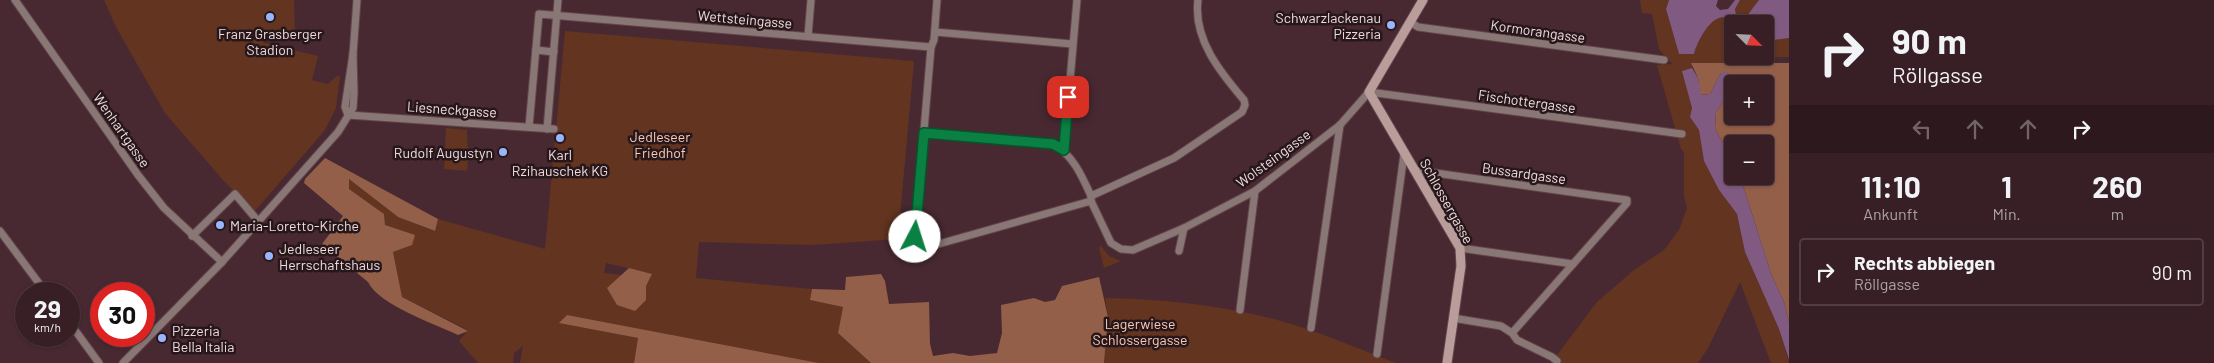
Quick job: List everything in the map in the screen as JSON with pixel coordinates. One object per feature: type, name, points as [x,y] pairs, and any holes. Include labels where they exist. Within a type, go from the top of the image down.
[{"type":"street","name":"Wenhartgasse","points":[[16,0],[138,175],[164,208],[222,262]]},
{"type":"street","points":[[123,363],[222,262],[338,132],[348,115],[344,107],[353,54],[357,0]]},
{"type":"street","points":[[529,127],[536,50],[554,52],[558,0]]},
{"type":"street","points":[[808,36],[811,0]]},
{"type":"street","points":[[937,0],[935,32],[930,48],[915,237],[920,245],[928,247],[1091,198],[1174,158],[1242,112],[1245,105],[1244,100],[1213,60],[1200,31],[1196,12],[1198,0]]},
{"type":"street","points":[[924,133],[1053,144],[1064,150],[1077,0]]},
{"type":"street","name":"Wolsteingasse","points":[[1064,150],[1081,173],[1097,216],[1111,243],[1121,250],[1133,250],[1184,228],[1254,191],[1340,125],[1369,92],[1423,0]]},
{"type":"street","name":"Wettsteingasse","points":[[536,50],[539,14],[930,48]]},
{"type":"street","name":"Kormorangasse","points":[[1410,22],[1418,27],[1664,60]]},
{"type":"street","points":[[935,32],[1072,44]]},
{"type":"street","name":"Liesneckgasse","points":[[348,115],[550,129],[554,52]]},
{"type":"street","name":"Fischottergasse","points":[[1369,92],[1682,134]]},
{"type":"street","name":"Schlossergasse","points":[[1369,92],[1460,248],[1461,266],[1447,363]]},
{"type":"street","points":[[1311,328],[1340,125]]},
{"type":"street","points":[[1377,354],[1404,154]]},
{"type":"street","name":"Bussardgasse","points":[[1414,170],[1627,200],[1627,203],[1573,264]]},
{"type":"street","points":[[1240,310],[1254,191]]},
{"type":"street","points":[[192,236],[235,194],[258,221]]},
{"type":"street","points":[[1179,251],[1184,228]]},
{"type":"street","points":[[0,231],[38,282]]},
{"type":"street","points":[[1460,248],[1573,264]]},
{"type":"street","points":[[1512,333],[1573,264]]},
{"type":"street","points":[[1453,318],[1501,326],[1512,333],[1517,340],[1557,361]]},
{"type":"street","points":[[80,337],[99,363]]},
{"type":"green space","points":[[104,0],[294,0],[295,35],[288,38],[261,39],[265,43],[318,56],[312,80],[328,84],[337,76],[340,76],[336,108],[325,130],[254,212],[223,180],[165,113],[116,27]]},
{"type":"green space","points":[[1640,0],[1669,0],[1666,9],[1679,54],[1694,54],[1709,25],[1715,20],[1724,17],[1724,63],[1692,63],[1692,68],[1683,71],[1692,108],[1690,117],[1699,130],[1704,161],[1719,190],[1737,214],[1745,252],[1779,329],[1789,363],[1771,363],[1740,282],[1708,348],[1698,363],[1551,363],[1597,302],[1634,270],[1664,250],[1679,230],[1687,208],[1684,196],[1684,152],[1681,149],[1657,65],[1672,64],[1659,49],[1652,14],[1642,13]]},
{"type":"green space","points":[[1740,0],[1759,0],[1748,15],[1736,15],[1735,9]]},
{"type":"green space","name":"Jedleseer Friedhof","points":[[565,31],[914,61],[898,239],[814,245],[699,242],[696,278],[812,289],[810,300],[843,307],[838,333],[871,363],[819,363],[567,315],[560,323],[638,338],[634,363],[520,363],[523,346],[514,353],[513,363],[478,363],[459,341],[468,330],[402,297],[393,252],[411,245],[385,225],[384,214],[349,189],[349,179],[398,217],[434,231],[438,219],[545,249]],"holes":[[[606,263],[652,274],[646,286],[646,300],[607,289],[622,275],[604,273]]]},
{"type":"green space","points":[[1789,38],[1789,57],[1774,58],[1774,40]]},
{"type":"green space","points":[[446,128],[467,130],[467,171],[444,169]]},
{"type":"green space","points":[[1101,246],[1109,256],[1121,261],[1104,268],[1099,247]]},
{"type":"green space","name":"Lagerwiese Schlossergasse","points":[[1105,298],[1190,304],[1253,314],[1305,328],[1396,363],[1104,363],[1108,317]]},
{"type":"shaded area","points":[[1669,0],[1718,0],[1716,6],[1720,10],[1728,9],[1735,0],[1740,0],[1735,9],[1736,15],[1724,15],[1724,17],[1715,20],[1709,25],[1694,54],[1679,54],[1666,9]]},
{"type":"shaded area","points":[[1759,0],[1789,0],[1789,38],[1774,40],[1774,15],[1748,15]]},
{"type":"shaded area","points":[[1691,63],[1774,65],[1774,63],[1789,63],[1789,322],[1784,302],[1771,274],[1743,185],[1774,185],[1774,135],[1724,135],[1724,145],[1715,129],[1716,112],[1724,100],[1724,125],[1774,125],[1774,75],[1727,75],[1721,73],[1710,94],[1700,95],[1698,78]]},
{"type":"shaded area","points":[[1692,68],[1698,78],[1701,95],[1710,94],[1721,73],[1726,71],[1729,75],[1724,75],[1724,100],[1716,112],[1715,129],[1724,145],[1724,185],[1743,185],[1771,274],[1784,302],[1789,322],[1789,360],[1779,329],[1745,252],[1737,214],[1719,190],[1704,161],[1699,130],[1690,117],[1692,108],[1682,71]]},
{"type":"shaded area","points":[[325,158],[438,219],[435,231],[398,217],[349,179],[349,189],[384,214],[385,225],[415,235],[412,245],[393,252],[402,297],[468,331],[458,335],[395,306],[383,298],[368,282],[322,244],[343,216],[304,183],[305,179]]},
{"type":"shaded area","points":[[629,268],[652,274],[646,286],[646,300],[635,311],[617,305],[607,288]]},
{"type":"shaded area","points":[[881,274],[885,281],[889,304],[929,302],[930,344],[933,356],[953,353],[970,356],[997,353],[1002,333],[1001,305],[1034,298],[1045,302],[1055,300],[1062,286],[1099,277],[1108,317],[1104,363],[871,363],[838,333],[843,307],[810,300],[812,289],[845,290],[846,277]]},
{"type":"shaded area","points":[[567,315],[819,363],[634,363],[638,338],[559,323]]},
{"type":"place","name":"Franz Grasberger Stadion","points":[[270,17]]},
{"type":"place","name":"Schwarzlackenau Pizzeria","points":[[1391,25]]},
{"type":"place","name":"Karl Rzihauschek KG","points":[[560,138]]},
{"type":"place","name":"Rudolf Augustyn","points":[[503,152]]},
{"type":"place","name":"Maria-Loretto-Kirche","points":[[220,225]]},
{"type":"place","name":"Jedleseer Herrschaftshaus","points":[[269,256]]},
{"type":"place","name":"Pizzeria Bella Italia","points":[[162,338]]},
{"type":"route","points":[[915,237],[924,133],[1053,144],[1064,150],[1068,97]]}]
